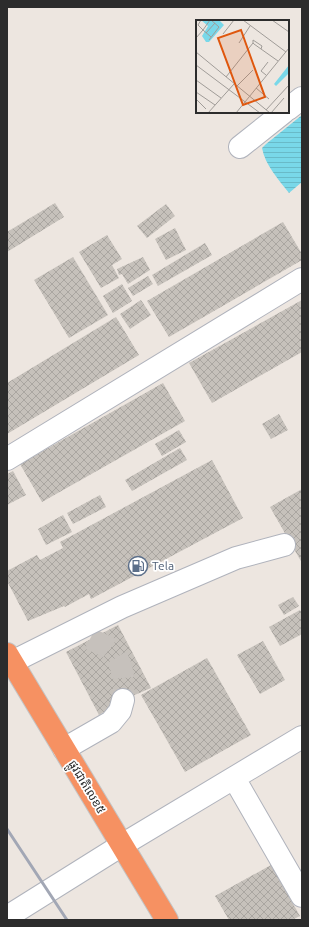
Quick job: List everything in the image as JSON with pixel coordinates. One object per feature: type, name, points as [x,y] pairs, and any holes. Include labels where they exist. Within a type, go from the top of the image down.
[{"type":"highway","name":"ផ្លូវជាតិលេខ៥","points":[[12,663],[167,920]]},
{"type":"street","points":[[289,108],[302,98]]},
{"type":"street","points":[[240,147],[283,113]]},
{"type":"street","points":[[7,459],[302,279]]},
{"type":"street","points":[[12,663],[122,607],[236,558],[284,545]]},
{"type":"street","points":[[12,663],[53,653],[69,642],[90,639]]},
{"type":"street","points":[[64,749],[111,722],[120,712],[123,700]]},
{"type":"street","points":[[7,917],[122,845],[302,737]]},
{"type":"street","points":[[234,778],[302,896]]},
{"type":"water","points":[[302,115],[302,182],[289,193],[269,166],[262,148]]},
{"type":"building","points":[[55,203],[64,217],[7,252],[7,232]]},
{"type":"building","points":[[166,204],[175,216],[147,238],[137,226]]},
{"type":"building","points":[[283,222],[302,254],[302,260],[169,337],[147,301]]},
{"type":"building","points":[[175,228],[186,250],[166,260],[155,239]]},
{"type":"building","points":[[107,235],[122,259],[112,265],[119,278],[101,288],[79,252]]},
{"type":"building","points":[[205,243],[212,255],[158,286],[152,275]]},
{"type":"building","points":[[73,257],[108,315],[69,338],[34,280]]},
{"type":"building","points":[[143,257],[150,270],[128,284],[122,274],[119,275],[117,269]]},
{"type":"building","points":[[148,276],[153,284],[133,296],[128,288]]},
{"type":"building","points":[[122,284],[132,301],[113,313],[103,296]]},
{"type":"building","points":[[141,300],[151,315],[130,329],[120,314]]},
{"type":"building","points":[[302,300],[302,352],[212,403],[189,363]]},
{"type":"building","points":[[116,317],[139,355],[7,434],[7,383]]},
{"type":"building","points":[[163,383],[185,421],[42,502],[20,464]]},
{"type":"building","points":[[279,414],[288,430],[271,439],[262,424]]},
{"type":"building","points":[[179,430],[186,442],[162,456],[155,444]]},
{"type":"building","points":[[180,448],[187,460],[132,491],[125,480]]},
{"type":"building","points":[[212,460],[243,518],[91,599],[89,594],[65,607],[64,606],[28,621],[7,581],[7,571],[37,555],[40,560],[63,548],[60,542]]},
{"type":"building","points":[[13,471],[26,495],[7,505],[7,474]]},
{"type":"building","points":[[302,489],[302,563],[270,507]]},
{"type":"building","points":[[100,495],[106,507],[73,524],[67,513]]},
{"type":"building","points":[[63,515],[72,532],[46,545],[38,529]]},
{"type":"building","points":[[293,597],[299,606],[284,615],[278,605]]},
{"type":"building","points":[[300,610],[302,613],[302,634],[280,646],[269,627]]},
{"type":"building","points":[[118,625],[151,688],[123,700],[99,715],[66,652]]},
{"type":"building","points":[[263,641],[285,680],[260,694],[237,655]]},
{"type":"building","points":[[207,658],[251,735],[185,772],[141,695]]},
{"type":"building","points":[[271,865],[300,916],[292,920],[229,920],[215,896]]},
{"type":"tunnel","points":[[90,639],[110,649],[115,655],[121,667],[124,686],[123,700]]},
{"type":"railway","points":[[7,829],[67,920]]},
{"type":"place","name":"Tela","points":[[138,566]]}]
